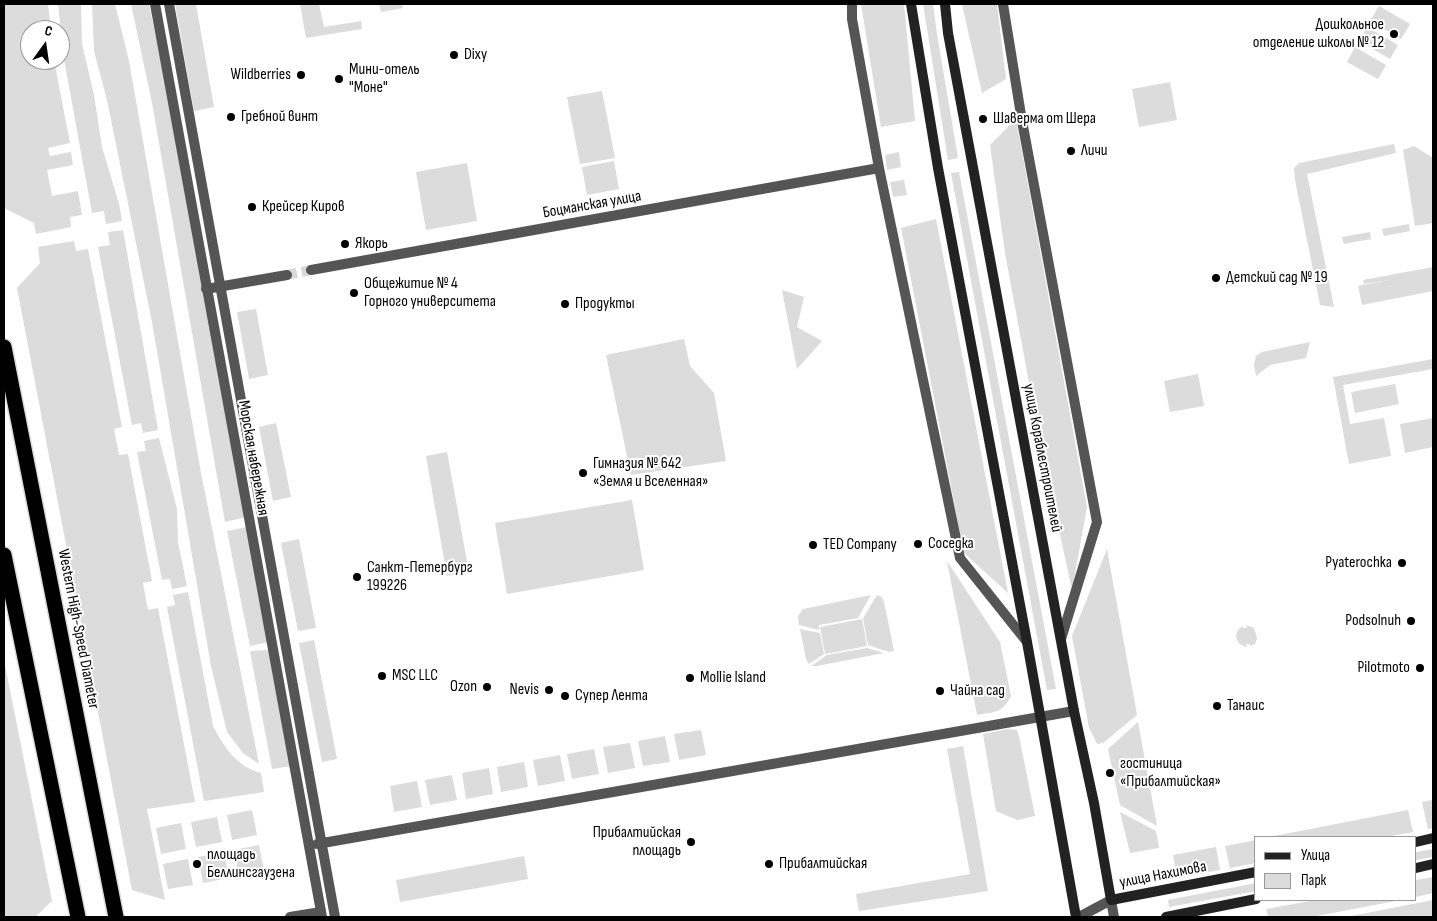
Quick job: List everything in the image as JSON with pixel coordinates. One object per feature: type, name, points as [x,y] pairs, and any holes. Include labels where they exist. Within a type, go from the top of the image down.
[{"type":"highway","name":"Western High-Speed Diameter","points":[[4,347],[116,917]]},
{"type":"highway","points":[[4,555],[78,917]]},
{"type":"main road","points":[[911,4],[940,176],[1078,917]]},
{"type":"main road","name":"улица Кораблестроителей","points":[[945,4],[948,33],[1111,900]]},
{"type":"main road","points":[[1417,842],[1433,838]]},
{"type":"main road","points":[[1417,868],[1433,864]]},
{"type":"main road","name":"улица Нахимова","points":[[1111,900],[1254,872]]},
{"type":"main road","points":[[1166,917],[1254,899]]},
{"type":"street","name":"Морская набережная","points":[[155,4],[322,915]]},
{"type":"street","name":"Морская набережная","points":[[169,4],[335,917]]},
{"type":"street","points":[[852,4],[852,19],[878,168],[960,558],[1027,642]]},
{"type":"street","points":[[1003,4],[1022,121],[1097,522],[1061,639]]},
{"type":"street","name":"Боцманская улица","points":[[311,270],[878,168]]},
{"type":"street","points":[[206,288],[287,275]]},
{"type":"street","points":[[309,845],[1074,711]]},
{"type":"street","name":"улица Нахимова","points":[[1078,917],[1111,900]]},
{"type":"street","name":"улица Кораблестроителей","points":[[1111,900],[1114,917]]},
{"type":"street","points":[[290,917],[322,915]]},
{"type":"green space","points":[[4,4],[48,4],[50,20],[20,20],[20,70],[56,70],[70,143],[48,148],[50,156],[71,152],[73,165],[47,170],[52,196],[78,191],[82,215],[70,217],[71,227],[36,234],[34,223],[4,208]]},
{"type":"green space","points":[[58,4],[81,4],[82,44],[94,95],[102,147],[119,204],[122,221],[106,224],[104,211],[92,213],[66,70],[70,70],[70,20],[60,20]]},
{"type":"green space","points":[[92,4],[115,4],[129,61],[201,473],[259,764],[243,753],[227,732],[211,666],[152,322],[107,100],[94,51]]},
{"type":"green space","points":[[131,4],[149,4],[168,96],[246,517],[225,522],[152,103]]},
{"type":"green space","points":[[175,4],[196,4],[214,107],[194,111]]},
{"type":"green space","points":[[300,4],[319,4],[324,27],[361,21],[362,29],[306,38]]},
{"type":"green space","points":[[379,4],[402,4],[403,8],[381,12]]},
{"type":"green space","points":[[861,4],[904,4],[915,121],[881,127]]},
{"type":"green space","points":[[923,4],[933,4],[958,158],[948,160]]},
{"type":"green space","points":[[962,4],[997,4],[1006,79],[982,93]]},
{"type":"green space","points":[[1379,6],[1410,24],[1401,39],[1370,21]]},
{"type":"green space","points":[[1367,27],[1398,45],[1390,59],[1359,41]]},
{"type":"green space","points":[[1355,47],[1386,65],[1378,79],[1347,62]]},
{"type":"green space","points":[[1170,82],[1177,120],[1139,127],[1132,89]]},
{"type":"green space","points":[[602,91],[615,158],[580,164],[567,97]]},
{"type":"green space","points":[[1016,119],[1087,507],[1072,590],[1040,442],[1005,253],[990,145]]},
{"type":"green space","points":[[1394,144],[1396,153],[1307,174],[1334,307],[1320,305],[1294,168],[1299,163]]},
{"type":"green space","points":[[1414,146],[1433,158],[1433,223],[1415,226],[1403,150]]},
{"type":"green space","points":[[899,152],[901,167],[887,170],[885,155]]},
{"type":"green space","points":[[614,161],[619,189],[587,195],[582,167]]},
{"type":"green space","points":[[467,163],[477,221],[426,230],[416,172]]},
{"type":"green space","points":[[959,172],[1056,689],[1047,690],[951,173]]},
{"type":"green space","points":[[904,180],[907,195],[893,197],[890,182]]},
{"type":"green space","points":[[936,219],[1008,593],[964,553],[901,228]]},
{"type":"green space","points":[[1409,224],[1410,231],[1384,236],[1382,229]]},
{"type":"green space","points":[[123,230],[158,430],[143,433],[141,423],[132,425],[98,247],[110,245],[108,232]]},
{"type":"green space","points":[[1370,232],[1371,239],[1344,244],[1342,237]]},
{"type":"green space","points":[[74,241],[76,251],[88,249],[122,427],[114,429],[119,455],[128,454],[152,581],[143,583],[148,610],[158,608],[195,802],[147,809],[165,900],[132,890],[17,288],[40,263],[38,247]]},
{"type":"green space","points":[[1433,267],[1433,291],[1362,305],[1358,286],[1389,280],[1364,284],[1363,280]]},
{"type":"green space","points":[[782,290],[804,297],[797,327],[822,341],[797,369]]},
{"type":"green space","points":[[256,309],[268,375],[249,379],[237,312]]},
{"type":"green space","points":[[684,339],[690,366],[714,393],[726,461],[631,475],[606,355]]},
{"type":"green space","points":[[1310,342],[1306,358],[1270,365],[1256,376],[1254,365],[1256,356],[1262,352]]},
{"type":"green space","points":[[1433,359],[1433,369],[1343,385],[1350,424],[1384,418],[1391,456],[1349,464],[1333,377]]},
{"type":"green space","points":[[1198,374],[1204,406],[1170,412],[1164,381]]},
{"type":"green space","points":[[1395,384],[1399,404],[1355,413],[1351,392]]},
{"type":"green space","points":[[1433,418],[1433,447],[1405,453],[1400,424]]},
{"type":"green space","points":[[276,423],[291,497],[273,501],[259,427]]},
{"type":"green space","points":[[159,438],[177,509],[178,542],[187,586],[172,589],[170,579],[162,580],[137,452],[146,451],[144,441]]},
{"type":"green space","points":[[447,452],[469,572],[447,576],[426,456]]},
{"type":"green space","points":[[632,500],[644,570],[507,594],[495,523]]},
{"type":"green space","points":[[247,527],[269,642],[250,646],[227,531]]},
{"type":"green space","points":[[299,539],[316,628],[298,631],[281,543]]},
{"type":"green space","points":[[1107,549],[1137,715],[1103,743],[1097,744],[1089,728],[1072,636]]},
{"type":"green space","points":[[947,561],[1000,642],[1011,696],[1005,706],[997,711],[977,715]]},
{"type":"green space","points":[[188,592],[213,726],[238,761],[252,770],[261,773],[264,792],[204,801],[167,607],[175,605],[173,595]]},
{"type":"green space","points":[[871,595],[858,618],[819,625],[819,630],[799,625],[798,616],[803,609]]},
{"type":"green space","points":[[877,595],[882,597],[884,602],[894,651],[889,652],[868,645],[863,618]]},
{"type":"green space","points":[[862,619],[867,646],[825,654],[820,627]]},
{"type":"green space","points":[[1246,625],[1254,628],[1257,638],[1255,644],[1250,646],[1250,644],[1246,644],[1247,647],[1240,644],[1236,638],[1237,632],[1243,626],[1243,628],[1247,628]]},
{"type":"green space","points":[[800,629],[820,633],[824,654],[809,664],[806,659]]},
{"type":"green space","points":[[314,640],[337,759],[322,762],[299,643]]},
{"type":"green space","points":[[867,648],[884,653],[811,666],[827,655]]},
{"type":"green space","points":[[270,650],[291,766],[272,769],[250,651]]},
{"type":"green space","points":[[4,660],[52,901],[35,917],[4,917]]},
{"type":"green space","points":[[1138,722],[1157,826],[1120,805],[1108,749]]},
{"type":"green space","points":[[1007,729],[1017,730],[1019,736],[1035,816],[1017,820],[996,811],[983,734]]},
{"type":"green space","points":[[701,730],[706,755],[679,760],[674,734]]},
{"type":"green space","points":[[665,736],[670,762],[643,766],[638,741]]},
{"type":"green space","points":[[630,743],[635,768],[608,773],[603,747]]},
{"type":"green space","points":[[963,746],[988,891],[859,911],[856,894],[970,874],[947,749]]},
{"type":"green space","points":[[594,749],[599,774],[572,779],[567,754]]},
{"type":"green space","points":[[560,755],[565,781],[538,786],[533,760]]},
{"type":"green space","points":[[524,762],[528,787],[501,792],[497,767]]},
{"type":"green space","points":[[489,768],[493,794],[466,799],[462,773]]},
{"type":"green space","points":[[452,775],[457,800],[430,805],[425,780]]},
{"type":"green space","points":[[417,781],[422,807],[394,812],[390,786]]},
{"type":"green space","points":[[1433,800],[1433,828],[1428,829],[1422,802]]},
{"type":"green space","points":[[252,810],[257,835],[232,840],[227,815]]},
{"type":"green space","points":[[1408,810],[1413,832],[1391,836],[1274,836]]},
{"type":"green space","points":[[1120,812],[1156,831],[1159,848],[1130,853]]},
{"type":"green space","points":[[217,817],[222,842],[196,847],[191,822]]},
{"type":"green space","points":[[181,823],[186,849],[161,854],[156,828]]},
{"type":"green space","points":[[1254,840],[1254,863],[1230,868],[1225,846]]},
{"type":"green space","points":[[259,845],[264,871],[239,876],[234,850]]},
{"type":"green space","points":[[1216,847],[1220,870],[1177,878],[1173,855]]},
{"type":"green space","points":[[1433,849],[1433,857],[1417,860],[1417,852]]},
{"type":"green space","points":[[224,852],[229,878],[203,883],[198,857]]},
{"type":"green space","points":[[524,856],[528,879],[400,902],[396,880]]},
{"type":"green space","points":[[188,859],[193,885],[168,889],[163,864]]},
{"type":"green space","points":[[1433,877],[1433,893],[1417,897],[1417,880]]},
{"type":"green space","points":[[1254,883],[1254,891],[1169,907],[1168,900]]},
{"type":"green space","points":[[1433,900],[1433,917],[1346,917]]},
{"type":"green space","points":[[1310,901],[1396,901],[1311,917],[1268,917],[1266,909]]},
{"type":"tunnel","points":[[287,275],[311,270]]},
{"type":"place","name":"Дошкольное отделение школы № 12","points":[[1394,34]]},
{"type":"place","name":"Dixy","points":[[454,55]]},
{"type":"place","name":"Wildberries","points":[[301,75]]},
{"type":"place","name":"Мини-отель \"Моне\"","points":[[339,79]]},
{"type":"place","name":"Гребной винт","points":[[231,117]]},
{"type":"place","name":"Шаверма от Шера","points":[[983,119]]},
{"type":"place","name":"Личи","points":[[1071,151]]},
{"type":"place","name":"Крейсер Киров","points":[[252,207]]},
{"type":"place","name":"Якорь","points":[[345,244]]},
{"type":"place","name":"Детский сад № 19","points":[[1216,278]]},
{"type":"place","name":"Общежитие № 4 Горного университета","points":[[354,293]]},
{"type":"place","name":"Продукты","points":[[565,304]]},
{"type":"place","name":"Гимназия № 642 «Земля и Вселенная»","points":[[583,473]]},
{"type":"place","name":"Соседка","points":[[918,544]]},
{"type":"place","name":"TED Company","points":[[813,545]]},
{"type":"place","name":"Pyaterochka","points":[[1402,563]]},
{"type":"place","name":"Санкт-Петербург 199226","points":[[357,577]]},
{"type":"place","name":"Podsolnuh","points":[[1411,621]]},
{"type":"place","name":"Pilotmoto","points":[[1420,668]]},
{"type":"place","name":"MSC LLC","points":[[382,676]]},
{"type":"place","name":"Mollie Island","points":[[690,678]]},
{"type":"place","name":"Ozon","points":[[487,687]]},
{"type":"place","name":"Nevis","points":[[549,690]]},
{"type":"place","name":"Чайна сад","points":[[940,691]]},
{"type":"place","name":"Супер Лента","points":[[565,696]]},
{"type":"place","name":"Танаис","points":[[1217,706]]},
{"type":"place","name":"гостиница «Прибалтийская»","points":[[1110,773]]},
{"type":"place","name":"Прибалтийская площадь","points":[[691,842]]},
{"type":"place","name":"площадь Беллинсгаузена","points":[[197,864]]},
{"type":"place","name":"Прибалтийская","points":[[769,864]]}]
